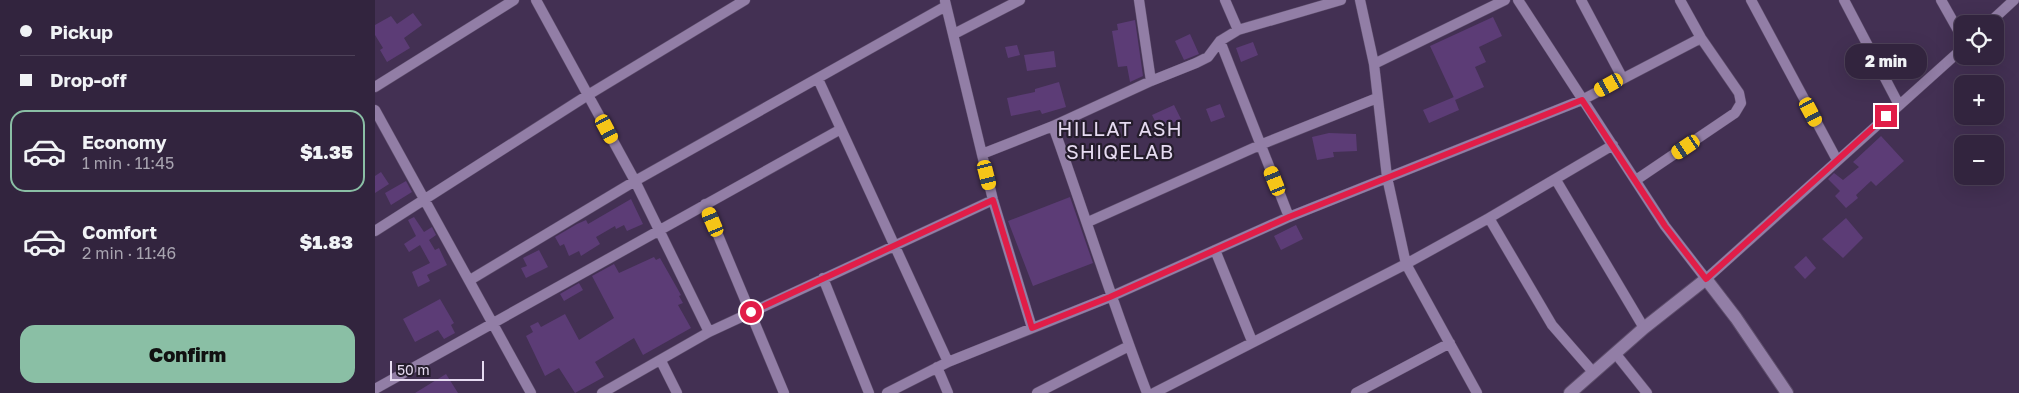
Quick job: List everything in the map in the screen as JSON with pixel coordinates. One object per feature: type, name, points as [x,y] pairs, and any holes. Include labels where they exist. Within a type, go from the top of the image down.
[{"type":"street","points":[[375,87],[514,0]]},
{"type":"street","points":[[536,0],[635,181],[709,332]]},
{"type":"street","points":[[375,231],[588,95],[745,0]]},
{"type":"street","points":[[954,34],[1020,0]]},
{"type":"street","points":[[1139,0],[1151,81]]},
{"type":"street","points":[[1225,0],[1238,30]]},
{"type":"street","points":[[982,154],[1053,126],[1208,57],[1220,41],[1238,30],[1341,0]]},
{"type":"street","points":[[1360,0],[1374,64],[1387,177],[1406,264],[1477,393]]},
{"type":"street","points":[[1374,64],[1505,0]]},
{"type":"street","points":[[1518,0],[1665,226],[1736,318],[1787,393]]},
{"type":"street","points":[[1581,0],[1622,77]]},
{"type":"street","points":[[1636,180],[1735,114],[1741,103],[1739,92],[1701,38],[1681,0]]},
{"type":"street","points":[[1751,0],[1837,160]]},
{"type":"street","points":[[1844,0],[1899,105]]},
{"type":"street","points":[[1941,0],[1954,23]]},
{"type":"street","points":[[1998,15],[2014,0]]},
{"type":"street","points":[[470,280],[635,181],[819,79],[946,3],[993,200],[1032,328]]},
{"type":"street","points":[[887,393],[948,362],[1110,297],[1289,217],[1582,100],[1622,77],[1701,38]]},
{"type":"street","points":[[1220,41],[1289,217]]},
{"type":"street","points":[[1571,393],[1644,328],[1706,279],[1954,56]]},
{"type":"street","points":[[819,79],[948,362]]},
{"type":"street","points":[[1088,222],[1260,145],[1377,98]]},
{"type":"street","points":[[375,110],[531,393]]},
{"type":"street","points":[[1053,126],[1088,222],[1110,297],[1147,393]]},
{"type":"street","points":[[376,387],[841,128]]},
{"type":"street","points":[[1154,393],[1252,341],[1406,264],[1613,145]]},
{"type":"street","points":[[1555,180],[1644,328]]},
{"type":"street","points":[[602,393],[709,332],[993,200]]},
{"type":"street","points":[[705,204],[784,393]]},
{"type":"street","points":[[1489,218],[1552,324],[1593,372]]},
{"type":"street","points":[[1215,250],[1252,341]]},
{"type":"street","points":[[823,278],[869,393]]},
{"type":"street","points":[[1356,393],[1450,344]]},
{"type":"street","points":[[1037,393],[1053,389],[1129,346]]},
{"type":"street","points":[[1615,353],[1647,393]]},
{"type":"street","points":[[661,361],[677,393]]},
{"type":"street","points":[[937,367],[949,393]]},
{"type":"building","points":[[413,13],[422,25],[404,38],[410,48],[387,62],[380,50],[383,48],[375,35],[375,25],[391,16],[397,24]]},
{"type":"building","points":[[1493,17],[1502,36],[1479,47],[1486,62],[1475,67],[1484,87],[1455,100],[1430,46]]},
{"type":"building","points":[[1135,20],[1143,76],[1130,82],[1127,66],[1118,67],[1112,31],[1118,30],[1117,24]]},
{"type":"building","points":[[1190,34],[1199,54],[1184,60],[1175,41]]},
{"type":"building","points":[[1253,42],[1258,55],[1241,62],[1236,48]]},
{"type":"building","points":[[1017,45],[1020,55],[1008,58],[1005,47]]},
{"type":"building","points":[[1054,51],[1056,67],[1027,71],[1024,55]]},
{"type":"building","points":[[1059,82],[1066,107],[1042,114],[1040,110],[1011,116],[1007,98],[1035,92],[1035,89]]},
{"type":"building","points":[[1454,97],[1459,110],[1429,123],[1423,110]]},
{"type":"building","points":[[1220,104],[1225,117],[1211,122],[1206,109]]},
{"type":"building","points":[[1174,105],[1181,119],[1159,129],[1152,115]]},
{"type":"building","points":[[1329,133],[1356,134],[1357,151],[1333,152],[1334,157],[1317,160],[1312,137]]},
{"type":"building","points":[[1881,136],[1904,161],[1876,186],[1871,181],[1856,195],[1858,198],[1846,208],[1835,196],[1840,191],[1828,179],[1834,173],[1843,180],[1859,167],[1853,162]]},
{"type":"building","points":[[381,172],[389,184],[375,193],[375,176]]},
{"type":"building","points":[[406,181],[412,192],[391,205],[385,193]]},
{"type":"building","points":[[1070,197],[1093,263],[1033,286],[1008,221]]},
{"type":"building","points":[[631,199],[643,224],[627,231],[624,225],[616,229],[615,226],[596,237],[600,244],[581,256],[579,251],[569,256],[564,244],[560,246],[555,237],[586,220],[588,224]]},
{"type":"building","points":[[414,217],[424,232],[432,227],[436,235],[429,240],[435,250],[439,248],[447,265],[427,275],[430,281],[418,287],[412,272],[430,263],[420,245],[409,252],[404,244],[416,236],[408,220]]},
{"type":"building","points":[[1846,218],[1863,238],[1843,258],[1822,239]]},
{"type":"building","points":[[1296,225],[1303,239],[1281,250],[1274,236]]},
{"type":"building","points":[[539,250],[548,267],[526,278],[521,268],[527,266],[523,258]]},
{"type":"building","points":[[1806,256],[1816,268],[1805,279],[1794,267]]},
{"type":"building","points":[[654,257],[656,260],[660,258],[681,295],[679,296],[683,303],[678,305],[691,328],[643,355],[634,338],[595,362],[604,377],[575,393],[559,368],[545,376],[526,336],[533,332],[530,326],[538,322],[541,327],[565,314],[579,340],[614,318],[592,276],[614,264],[619,273]]},
{"type":"building","points":[[579,283],[583,290],[564,301],[560,294]]},
{"type":"building","points":[[440,299],[454,323],[451,325],[455,333],[444,339],[438,330],[415,342],[403,319]]},
{"type":"building","points":[[446,374],[458,393],[415,393]]},
{"type":"district","name":"HILLAT ASH SHIQELAB","points":[[1120,140]]},
{"type":"route","points":[[751,312],[993,200],[1032,328],[1110,297],[1289,217],[1582,100],[1665,226],[1706,279],[1886,116]]}]
